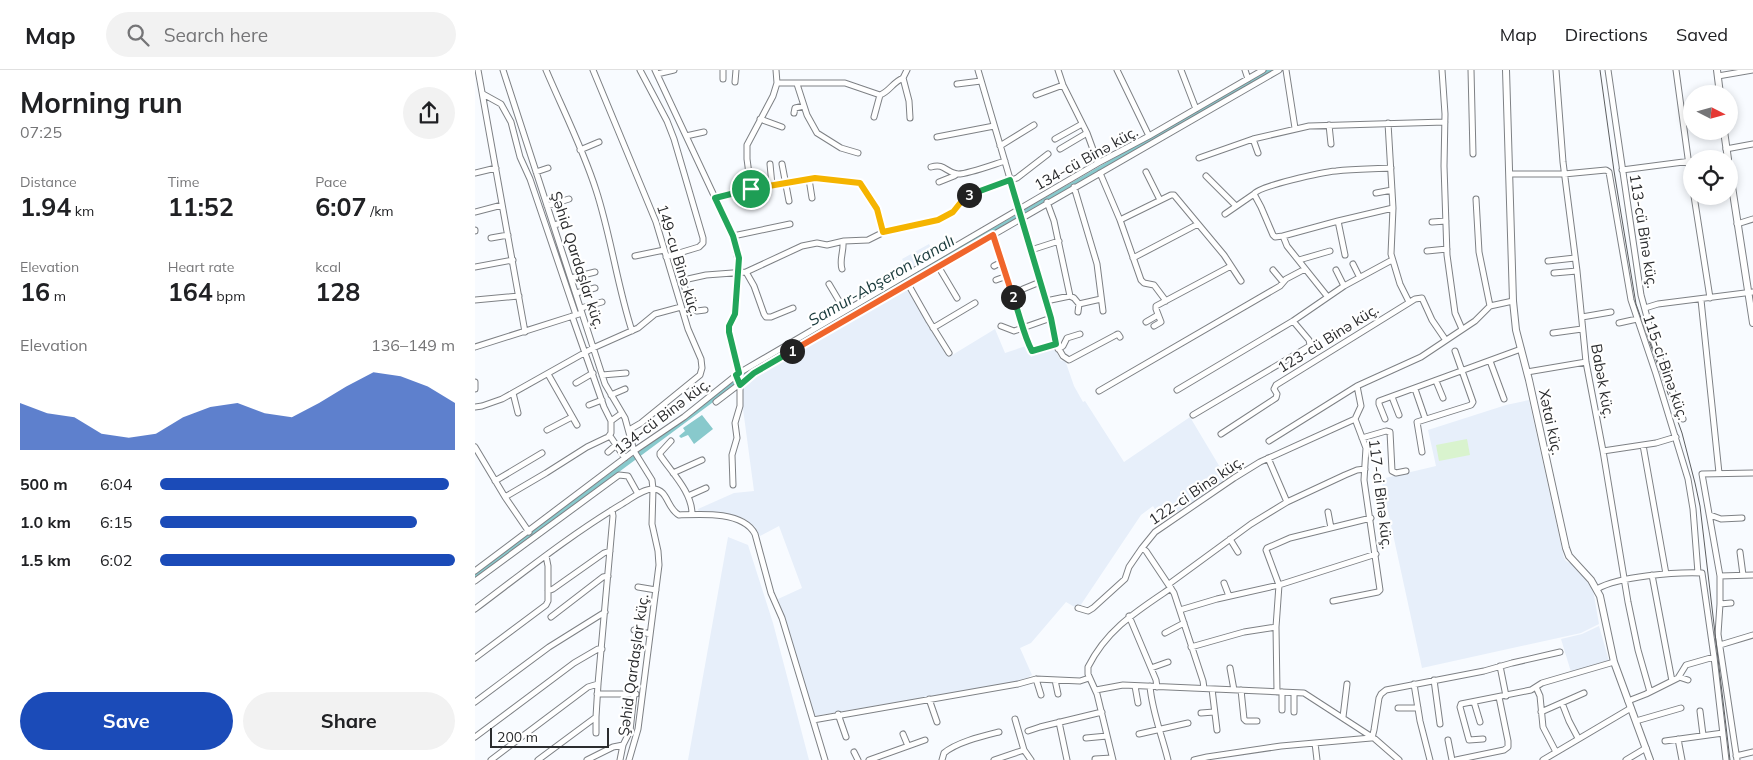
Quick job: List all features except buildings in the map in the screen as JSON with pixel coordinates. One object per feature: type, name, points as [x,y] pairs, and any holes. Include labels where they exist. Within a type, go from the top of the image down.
[{"type":"street","points":[[478,70],[525,332]]},
{"type":"street","name":"Şəhid Qardaşlar küç.","points":[[503,70],[576,293],[578,313],[611,395],[622,412],[636,454],[650,475],[653,489],[652,524],[659,561],[636,740],[629,760]]},
{"type":"street","points":[[545,70],[597,192],[632,331]]},
{"type":"street","name":"149-cu Binə küç.","points":[[593,70],[656,222],[690,336],[701,359],[702,371],[700,375],[641,423],[629,430]]},
{"type":"street","points":[[640,70],[667,121],[674,139],[703,238],[703,243],[699,247],[666,257]]},
{"type":"street","points":[[674,70],[656,72],[733,236],[739,258],[735,314],[729,326],[740,385],[740,409],[735,424],[737,438],[732,454],[733,485]]},
{"type":"street","points":[[723,70],[723,79]]},
{"type":"street","points":[[735,82],[736,70]]},
{"type":"street","points":[[751,189],[747,145],[773,96],[777,84],[776,70]]},
{"type":"street","points":[[874,117],[880,96],[903,78],[907,70]]},
{"type":"street","points":[[978,70],[1051,318],[1057,346],[1065,359],[1069,360],[1118,334],[1120,337]]},
{"type":"street","points":[[1059,70],[1063,85],[1087,133],[1099,164]]},
{"type":"street","points":[[1117,70],[1149,136]]},
{"type":"street","points":[[1181,70],[1197,109]]},
{"type":"street","points":[[1245,70],[1248,79]]},
{"type":"street","name":"134-cü Binə küç.","points":[[475,572],[625,458],[636,454],[737,374],[1263,70]]},
{"type":"street","points":[[716,402],[754,373],[1047,202],[1279,70]]},
{"type":"street","points":[[1286,70],[1295,128]]},
{"type":"street","points":[[1442,70],[1445,122],[1444,166],[1447,249],[1455,313],[1462,329]]},
{"type":"street","points":[[1471,70],[1473,154]]},
{"type":"street","name":"Xətai küç.","points":[[1506,70],[1515,325],[1566,548],[1569,556],[1583,570],[1601,596],[1614,662],[1650,760]]},
{"type":"street","name":"Babək küç.","points":[[1556,70],[1564,174],[1577,271],[1586,362],[1638,650],[1650,692]]},
{"type":"street","name":"113-cü Binə küç.","points":[[1607,70],[1638,274],[1645,308],[1654,343],[1683,419]]},
{"type":"street","points":[[1676,70],[1688,150]]},
{"type":"street","points":[[1717,73],[1753,70]]},
{"type":"street","points":[[903,78],[909,101],[910,118]]},
{"type":"street","points":[[957,84],[981,81]]},
{"type":"street","points":[[777,84],[845,83],[880,96]]},
{"type":"street","points":[[797,84],[803,106],[819,135],[841,148],[858,153]]},
{"type":"street","points":[[1036,95],[1063,85]]},
{"type":"street","points":[[483,94],[501,104],[511,122],[522,165],[530,179],[578,313],[586,353],[611,422],[610,436],[625,458]]},
{"type":"street","points":[[795,113],[795,108],[803,106]]},
{"type":"street","points":[[760,119],[782,127]]},
{"type":"street","points":[[1199,158],[1253,139],[1295,128],[1329,125],[1445,122]]},
{"type":"street","points":[[1388,123],[1393,208],[1392,260],[1400,284],[1409,302],[1422,298],[1432,320],[1445,339]]},
{"type":"street","points":[[1055,139],[1082,124]]},
{"type":"street","points":[[1000,146],[1034,125]]},
{"type":"street","points":[[1329,125],[1331,144]]},
{"type":"street","points":[[937,137],[995,126]]},
{"type":"street","points":[[686,136],[704,132]]},
{"type":"street","points":[[1060,149],[1087,133]]},
{"type":"street","points":[[1253,139],[1258,153]]},
{"type":"street","points":[[580,150],[599,142]]},
{"type":"street","points":[[1738,150],[1753,144]]},
{"type":"street","points":[[705,310],[697,311],[691,308],[684,285],[685,281],[696,276],[746,272],[802,246],[817,243],[827,245],[868,240],[883,232],[938,220],[953,212],[965,197],[1021,176],[1048,154]]},
{"type":"street","points":[[939,182],[957,174],[1005,161]]},
{"type":"street","points":[[1622,170],[1683,162]]},
{"type":"street","points":[[770,164],[772,186]]},
{"type":"street","points":[[782,164],[789,201]]},
{"type":"street","points":[[931,167],[942,166],[957,174]]},
{"type":"street","points":[[475,173],[496,168]]},
{"type":"street","points":[[537,172],[548,168]]},
{"type":"street","points":[[1225,214],[1257,190],[1325,173],[1391,168]]},
{"type":"street","name":"115-ci Binə küç.","points":[[1564,174],[1606,170],[1609,174],[1630,295],[1676,437],[1692,499],[1698,573],[1702,573],[1714,657]]},
{"type":"street","points":[[815,178],[818,171]]},
{"type":"street","points":[[1146,172],[1160,200]]},
{"type":"street","points":[[1100,173],[1120,220],[1142,282],[1154,285],[1166,300]]},
{"type":"street","points":[[1510,174],[1564,174]]},
{"type":"street","points":[[1206,176],[1236,206]]},
{"type":"street","points":[[715,198],[751,189],[815,178],[860,183],[877,209],[883,232]]},
{"type":"street","points":[[809,179],[812,198]]},
{"type":"street","points":[[1074,187],[1094,255],[1103,311]]},
{"type":"street","points":[[1376,192],[1392,190]]},
{"type":"street","points":[[1254,194],[1275,237],[1393,208]]},
{"type":"street","points":[[1120,220],[1174,195],[1224,254],[1241,281]]},
{"type":"street","points":[[547,206],[569,199]]},
{"type":"street","points":[[1476,199],[1479,252],[1490,306]]},
{"type":"street","points":[[1047,202],[1053,216],[1070,296]]},
{"type":"street","points":[[475,212],[502,205]]},
{"type":"street","points":[[1695,205],[1710,298]]},
{"type":"street","points":[[1734,205],[1751,293],[1753,323]]},
{"type":"street","points":[[1737,224],[1753,219]]},
{"type":"street","points":[[1337,221],[1345,255]]},
{"type":"street","points":[[553,225],[565,222]]},
{"type":"street","points":[[1432,222],[1446,222]]},
{"type":"street","points":[[733,236],[790,224]]},
{"type":"street","points":[[1133,258],[1198,224]]},
{"type":"street","points":[[491,238],[508,235]]},
{"type":"street","points":[[993,235],[1025,337],[1032,351],[1063,346],[1067,338],[1080,334]]},
{"type":"street","points":[[1283,236],[1287,246],[1327,296]]},
{"type":"street","points":[[1031,250],[1059,241]]},
{"type":"street","points":[[842,269],[840,262],[843,253],[843,242]]},
{"type":"street","points":[[1427,251],[1447,249]]},
{"type":"street","points":[[635,256],[664,250]]},
{"type":"street","points":[[1299,260],[1330,251]]},
{"type":"street","points":[[1548,261],[1575,258]]},
{"type":"street","points":[[475,267],[513,260]]},
{"type":"street","points":[[1177,390],[1293,321],[1327,296],[1359,276],[1392,260]]},
{"type":"street","points":[[993,266],[1002,262]]},
{"type":"street","points":[[1353,264],[1359,276]]},
{"type":"street","points":[[938,266],[957,298]]},
{"type":"street","points":[[1154,326],[1161,322],[1156,307],[1231,266]]},
{"type":"street","points":[[1099,391],[1305,269]]},
{"type":"street","points":[[1273,270],[1283,282]]},
{"type":"street","points":[[1336,270],[1344,286]]},
{"type":"street","points":[[1554,273],[1577,271]]},
{"type":"street","points":[[571,278],[595,272]]},
{"type":"street","points":[[746,272],[754,286],[766,317],[771,317],[793,308]]},
{"type":"street","points":[[996,280],[1007,276]]},
{"type":"street","points":[[1023,289],[1040,282]]},
{"type":"street","points":[[829,284],[845,311]]},
{"type":"street","points":[[908,284],[949,353]]},
{"type":"street","points":[[576,293],[595,288]]},
{"type":"street","points":[[1645,308],[1658,304],[1751,293]]},
{"type":"street","points":[[475,300],[519,296]]},
{"type":"street","points":[[1046,301],[1070,296],[1079,304],[1078,312]]},
{"type":"street","points":[[1079,304],[1101,299]]},
{"type":"street","points":[[1701,300],[1719,473]]},
{"type":"street","points":[[1269,441],[1357,386],[1417,359],[1475,321],[1490,306],[1513,301]]},
{"type":"street","points":[[475,347],[525,332],[603,302]]},
{"type":"street","name":"123-cü Binə küç.","points":[[1221,434],[1277,398],[1276,385],[1409,302]]},
{"type":"street","points":[[933,328],[975,304]]},
{"type":"street","points":[[475,407],[489,404],[513,393],[593,348],[642,326],[655,314],[681,306]]},
{"type":"street","points":[[1582,317],[1611,312]]},
{"type":"street","points":[[1146,322],[1158,315]]},
{"type":"street","points":[[1001,326],[1011,331],[1051,318]]},
{"type":"street","points":[[1619,323],[1637,319]]},
{"type":"street","points":[[1193,415],[1308,347],[1310,345],[1309,340],[1293,321]]},
{"type":"street","points":[[1553,333],[1582,329]]},
{"type":"street","points":[[1385,419],[1379,402],[1521,349]]},
{"type":"street","points":[[1422,452],[1418,421],[1472,404],[1455,351]]},
{"type":"street","points":[[1490,361],[1504,399]]},
{"type":"street","points":[[1527,372],[1586,362]]},
{"type":"street","points":[[577,384],[593,373]]},
{"type":"street","points":[[602,374],[626,373]]},
{"type":"street","points":[[548,374],[577,425]]},
{"type":"street","points":[[1437,381],[1443,398]]},
{"type":"street","points":[[475,382],[475,389]]},
{"type":"street","name":"117-ci Binə küç.","points":[[1333,601],[1379,591],[1380,587],[1365,480],[1366,448],[1355,419],[1361,406],[1357,386]]},
{"type":"street","points":[[611,395],[625,389]]},
{"type":"street","points":[[1415,389],[1425,418]]},
{"type":"street","points":[[513,393],[518,413]]},
{"type":"street","points":[[1392,397],[1399,415]]},
{"type":"street","points":[[589,405],[602,400]]},
{"type":"street","points":[[611,422],[622,412]]},
{"type":"street","points":[[547,430],[572,417]]},
{"type":"street","name":"122-ci Binə küç.","points":[[1078,608],[1085,611],[1090,610],[1122,582],[1142,548],[1155,532],[1234,478],[1268,458],[1355,419]]},
{"type":"street","points":[[1362,438],[1390,432],[1393,471],[1396,473],[1406,471]]},
{"type":"street","points":[[505,498],[587,447],[610,436]]},
{"type":"street","points":[[1603,452],[1676,437]]},
{"type":"street","points":[[671,441],[660,453],[688,496],[692,514]]},
{"type":"street","points":[[608,452],[616,445]]},
{"type":"street","points":[[1643,445],[1666,574]]},
{"type":"street","points":[[475,447],[505,498],[529,532]]},
{"type":"street","points":[[495,481],[542,453]]},
{"type":"street","points":[[1268,458],[1287,502]]},
{"type":"street","points":[[673,474],[702,460]]},
{"type":"street","points":[[1095,759],[1113,759],[1096,690],[1089,678],[1088,670],[1110,633],[1129,616],[1230,539],[1287,502],[1345,475],[1365,469]]},
{"type":"street","points":[[1753,473],[1702,474],[1719,576],[1720,604],[1718,626],[1737,758],[1753,752]]},
{"type":"street","points":[[475,581],[619,474],[627,476],[638,494]]},
{"type":"street","points":[[688,496],[705,488]]},
{"type":"street","points":[[475,610],[546,556],[638,494],[653,489],[662,492],[676,514],[734,518],[747,524],[753,530],[771,593],[782,618],[825,760]]},
{"type":"street","points":[[596,733],[597,694],[612,510]]},
{"type":"street","points":[[1328,512],[1331,528]]},
{"type":"street","points":[[1710,515],[1721,519],[1742,518]]},
{"type":"street","points":[[1282,710],[1279,692],[1277,627],[1279,585],[1266,550],[1268,547],[1281,541],[1371,518]]},
{"type":"street","points":[[1230,539],[1238,552]]},
{"type":"street","points":[[1142,548],[1170,586],[1180,610],[1204,688]]},
{"type":"street","points":[[548,591],[604,553],[610,551]]},
{"type":"street","points":[[1740,552],[1743,575]]},
{"type":"street","points":[[1180,610],[1229,596],[1279,585],[1376,554]]},
{"type":"street","points":[[475,658],[546,605],[549,566],[546,556]]},
{"type":"street","points":[[1597,589],[1625,580],[1652,575],[1698,573]]},
{"type":"street","points":[[1652,575],[1672,681]]},
{"type":"street","points":[[1719,576],[1753,575]]},
{"type":"street","points":[[551,618],[603,577],[607,576]]},
{"type":"street","points":[[1225,583],[1229,596]]},
{"type":"street","points":[[638,587],[656,590]]},
{"type":"street","points":[[1720,604],[1731,603]]},
{"type":"street","points":[[475,702],[549,647],[605,612]]},
{"type":"street","points":[[1129,616],[1157,687]]},
{"type":"street","points":[[1165,633],[1184,623]]},
{"type":"street","points":[[1191,647],[1244,632],[1277,627]]},
{"type":"street","points":[[633,630],[650,634]]},
{"type":"street","points":[[1720,644],[1753,635]]},
{"type":"street","points":[[475,737],[574,663],[598,649],[602,649]]},
{"type":"street","points":[[1371,738],[1379,698],[1383,691],[1484,671],[1560,652]]},
{"type":"street","points":[[1543,760],[1630,704],[1679,677],[1686,665],[1714,657],[1726,760]]},
{"type":"street","points":[[1151,668],[1168,662]]},
{"type":"street","points":[[1483,738],[1469,740],[1460,707],[1461,704],[1531,690],[1543,682],[1614,662]]},
{"type":"street","points":[[1500,666],[1506,696]]},
{"type":"street","points":[[1230,668],[1233,690]]},
{"type":"street","points":[[1679,677],[1687,680]]},
{"type":"street","points":[[813,720],[838,714],[1018,684],[1036,679],[1080,681],[1089,678]]},
{"type":"street","points":[[1036,679],[1041,695]]},
{"type":"street","points":[[1055,680],[1058,694]]},
{"type":"street","points":[[1434,680],[1440,724]]},
{"type":"street","points":[[491,760],[588,687],[598,684]]},
{"type":"street","points":[[1343,717],[1347,684]]},
{"type":"street","points":[[1414,684],[1417,708],[1430,760]]},
{"type":"street","points":[[1096,690],[1118,685],[1307,694],[1343,717],[1399,760]]},
{"type":"street","points":[[1135,686],[1138,702]]},
{"type":"street","points":[[1150,686],[1156,722],[1168,760]]},
{"type":"street","points":[[1536,687],[1540,696],[1543,726],[1556,752]]},
{"type":"street","points":[[1212,689],[1217,730]]},
{"type":"street","points":[[1241,690],[1244,719],[1246,721],[1257,721]]},
{"type":"street","points":[[597,694],[642,693]]},
{"type":"street","points":[[1294,693],[1294,712]]},
{"type":"street","points":[[1541,712],[1584,693]]},
{"type":"street","points":[[620,760],[623,745],[631,726],[633,694]]},
{"type":"street","points":[[1456,760],[1504,750],[1508,747],[1509,741],[1499,697]]},
{"type":"street","points":[[929,699],[937,722]]},
{"type":"street","points":[[1474,702],[1479,722]]},
{"type":"street","points":[[1562,703],[1578,738]]},
{"type":"street","points":[[1398,708],[1417,708]]},
{"type":"street","points":[[1636,722],[1681,708]]},
{"type":"street","points":[[1700,711],[1703,735]]},
{"type":"street","points":[[1028,731],[1102,712]]},
{"type":"street","points":[[1201,713],[1215,712]]},
{"type":"street","points":[[838,714],[845,737]]},
{"type":"street","points":[[538,760],[596,717]]},
{"type":"street","points":[[1015,719],[1024,750],[1031,760]]},
{"type":"street","points":[[1059,722],[1067,760]]},
{"type":"street","points":[[1139,734],[1188,723]]},
{"type":"street","points":[[942,760],[944,753],[951,748],[999,732]]},
{"type":"street","points":[[1665,741],[1723,733]]},
{"type":"street","points":[[903,734],[908,746]]},
{"type":"street","points":[[1086,738],[1107,736]]},
{"type":"street","points":[[1195,760],[1281,746],[1371,738]]},
{"type":"street","points":[[1678,738],[1682,760]]},
{"type":"street","points":[[869,760],[925,740]]},
{"type":"street","points":[[1448,740],[1452,760]]},
{"type":"street","points":[[1315,743],[1317,760]]},
{"type":"street","points":[[587,760],[613,746],[623,745]]},
{"type":"street","points":[[1626,760],[1646,748]]},
{"type":"street","points":[[993,760],[1024,750]]},
{"type":"street","points":[[854,752],[858,760]]},
{"type":"shaded area","points":[[929,244],[935,255],[902,276],[897,266],[904,262],[902,259]]},
{"type":"shaded area","points":[[906,288],[949,357],[995,329],[1005,353],[1026,346],[1031,357],[1054,347],[1061,361],[1065,360],[1074,386],[1083,402],[1085,401],[1124,462],[1190,417],[1227,479],[1188,506],[1185,505],[1181,508],[1181,512],[1164,523],[1153,506],[1141,515],[1078,609],[1066,602],[1031,643],[1020,648],[1032,675],[1022,681],[814,716],[778,599],[802,588],[779,526],[760,536],[755,527],[743,518],[730,514],[699,513],[698,509],[734,493],[754,491],[741,394],[742,387],[746,381]]},
{"type":"shaded area","points":[[1529,400],[1564,558],[1577,567],[1593,590],[1599,624],[1581,633],[1422,668],[1381,479],[1436,466],[1428,430],[1506,405]]},
{"type":"shaded area","points":[[728,537],[748,545],[773,623],[809,760],[688,760]]},
{"type":"shaded area","points":[[1599,626],[1609,661],[1571,672],[1561,639],[1582,634]]},
{"type":"green space","points":[[1467,439],[1470,455],[1439,461],[1436,445]]},
{"type":"water","points":[[702,415],[713,429],[694,444],[688,435],[681,438],[679,436],[685,431],[683,428]]},
{"type":"waterway","name":"Samur-Abşeron kanalı","points":[[475,576],[758,366],[1271,70]]},
{"type":"railway","points":[[1600,70],[1614,171],[1636,304],[1682,433],[1700,506],[1730,760]]},
{"type":"route","points":[[815,178],[860,183],[875,204],[883,232],[938,220],[953,212],[965,197],[1010,180],[1055,332],[1056,344],[1032,351],[1025,337],[1023,323],[993,235],[754,373],[740,385],[736,375],[739,373],[729,332],[730,323],[735,314],[739,258],[733,236],[715,198],[751,189],[815,178]]}]
